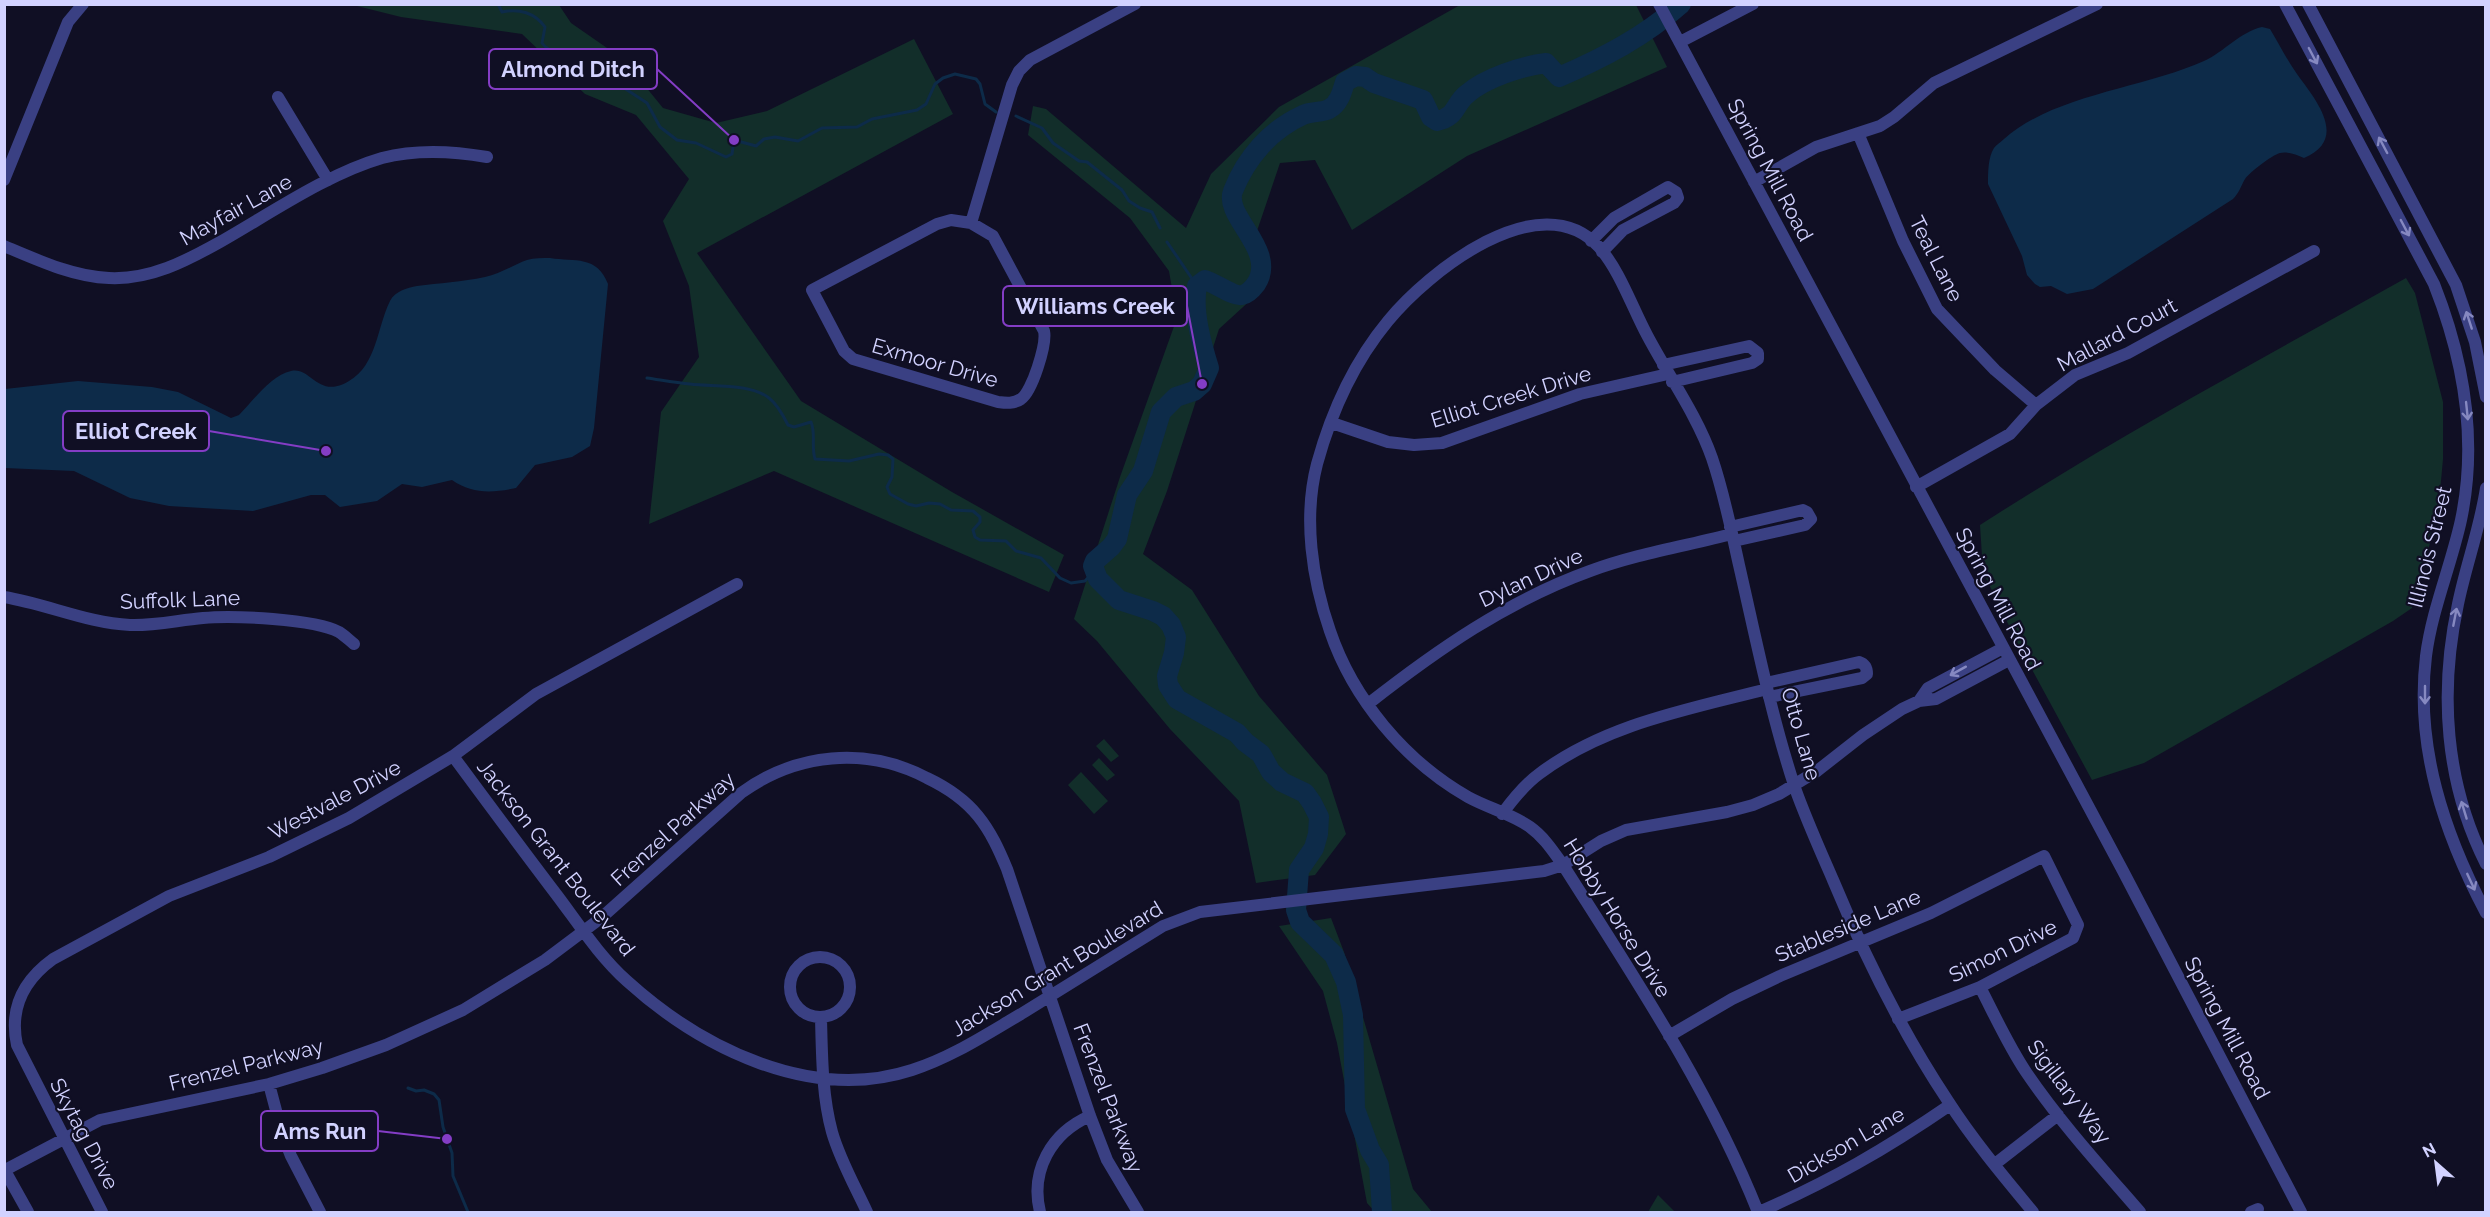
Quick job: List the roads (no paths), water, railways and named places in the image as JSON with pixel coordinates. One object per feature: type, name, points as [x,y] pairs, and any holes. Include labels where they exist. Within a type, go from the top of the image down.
[{"type":"street","points":[[4,180],[68,22],[84,4]]},
{"type":"street","points":[[971,223],[1012,85],[1019,71],[1030,60],[1135,4]]},
{"type":"street","name":"Spring Mill Road","points":[[1659,4],[2128,882],[2301,1212]]},
{"type":"street","points":[[1680,42],[1753,4]]},
{"type":"street","points":[[1754,182],[1816,147],[1880,126],[1894,117],[1917,94],[1934,83],[2097,4]]},
{"type":"street","name":"Illinois Street","points":[[2286,4],[2434,285],[2452,331],[2463,380],[2469,440],[2467,480],[2461,520],[2431,626],[2425,676],[2425,717],[2429,758],[2437,798],[2449,836],[2486,913]]},
{"type":"street","points":[[2308,4],[2451,275],[2470,323],[2486,398]]},
{"type":"street","points":[[278,97],[328,180]]},
{"type":"street","name":"Teal Lane","points":[[1858,133],[1903,242],[1937,309],[1995,370],[2036,405]]},
{"type":"street","name":"Mayfair Lane","points":[[4,246],[87,275],[109,278],[156,273],[203,252],[328,180],[355,167],[385,158],[425,152],[462,153],[487,157]]},
{"type":"street","points":[[1591,241],[1614,218],[1639,203],[1668,187],[1676,192],[1678,198],[1674,203],[1623,230],[1602,252]]},
{"type":"street","name":"Exmoor Drive","points":[[956,220],[971,223],[987,231],[997,242],[1045,333],[1029,390],[1022,399],[1012,403],[998,402],[853,359],[844,351],[812,290],[937,224],[956,220]]},
{"type":"street","name":"Hobby Horse Drive","points":[[1591,241],[1568,227],[1554,224],[1524,225],[1468,253],[1446,267],[1406,301],[1387,322],[1350,377],[1316,467],[1312,502],[1313,567],[1323,611],[1350,676],[1368,704],[1395,738],[1425,766],[1464,795],[1530,827],[1545,841],[1563,865],[1669,1036],[1716,1118],[1735,1156],[1758,1212]]},
{"type":"street","name":"Otto Lane","points":[[1591,241],[1602,252],[1613,270],[1701,431],[1711,454],[1732,534],[1767,690],[1794,784],[1859,943],[1898,1019],[1950,1105],[2033,1212]]},
{"type":"street","name":"Mallard Court","points":[[1916,487],[2010,434],[2036,405],[2075,375],[2128,353],[2314,251]]},
{"type":"street","name":"Elliot Creek Drive","points":[[1332,423],[1388,442],[1414,445],[1442,443],[1580,394],[1668,374],[1752,363],[1758,359],[1758,353],[1749,346],[1668,374]]},
{"type":"street","name":"Illinois Street","points":[[2486,488],[2475,543],[2454,620],[2447,700],[2449,740],[2456,779],[2466,818],[2486,864]]},
{"type":"street","name":"Dylan Drive","points":[[1368,704],[1447,644],[1510,606],[1556,584],[1625,560],[1732,534],[1803,510],[1811,519],[1805,525],[1732,534]]},
{"type":"street","name":"Westvale Drive","points":[[31,1074],[17,1045],[15,1012],[24,988],[46,964],[169,896],[269,857],[341,823],[453,756],[536,694],[737,584]]},
{"type":"street","name":"Suffolk Lane","points":[[4,597],[28,601],[77,616],[130,625],[225,616],[279,620],[339,632],[354,644]]},
{"type":"street","name":"Jackson Grant Boulevard","points":[[1919,701],[1928,688],[2003,648]]},
{"type":"street","name":"Jackson Grant Boulevard","points":[[453,756],[584,931],[626,980],[651,1001],[718,1046],[766,1066],[823,1078],[864,1078],[911,1070],[958,1051],[1163,926],[1200,912],[1544,871],[1563,865],[1601,841],[1626,830],[1716,815],[1753,806],[1779,794],[1817,771],[1863,735],[1902,709],[1919,701],[1936,699],[2009,660]]},
{"type":"street","points":[[1502,814],[1523,788],[1540,773],[1583,748],[1620,731],[1662,716],[1767,690],[1859,662],[1867,669],[1862,678],[1767,690]]},
{"type":"street","name":"Frenzel Parkway","points":[[5,1170],[89,1125],[111,1117],[269,1084],[342,1062],[426,1028],[502,987],[584,931],[758,781],[794,765],[838,757],[872,759],[903,768],[942,785],[977,814],[999,850],[1107,1160],[1138,1212]]},
{"type":"street","name":"Stableside Lane","points":[[1669,1036],[1732,999],[1931,913],[2044,856]]},
{"type":"street","name":"Simon Drive","points":[[1898,1019],[1980,987],[2073,938],[2078,925],[2044,856]]},
{"type":"street","points":[[819,957],[838,963],[845,969],[851,987],[845,1005],[830,1016],[820,1018],[810,1016],[794,1003],[790,983],[800,965],[809,959],[819,957]]},
{"type":"street","name":"Sigillary Way","points":[[1980,987],[2007,1041],[2027,1073],[2058,1115],[2140,1212]]},
{"type":"street","points":[[820,1018],[823,1078],[832,1133],[867,1212]]},
{"type":"street","name":"Skytag Drive","points":[[31,1074],[102,1212]]},
{"type":"street","points":[[269,1084],[282,1133],[291,1156],[320,1212]]},
{"type":"street","name":"Dickson Lane","points":[[1758,1212],[1818,1186],[1861,1163],[1950,1105]]},
{"type":"street","points":[[1995,1164],[2058,1115]]},
{"type":"street","points":[[1040,1212],[1037,1192],[1038,1176],[1048,1151],[1067,1129],[1090,1116]]},
{"type":"street","points":[[5,1170],[8,1185],[28,1212]]},
{"type":"water","points":[[2262,27],[2270,29],[2319,107],[2327,130],[2325,141],[2317,150],[2304,158],[2280,153],[2261,164],[2245,179],[2233,199],[2093,289],[2067,294],[2051,286],[2040,287],[2035,284],[2027,275],[2022,256],[1988,184],[1989,160],[1995,147],[2024,124],[2047,112],[2204,61],[2246,33]]},
{"type":"water","points":[[550,258],[591,264],[598,268],[608,284],[594,428],[590,446],[572,457],[535,465],[516,488],[482,491],[467,488],[452,480],[422,487],[402,484],[377,501],[340,507],[325,495],[311,495],[253,511],[169,506],[130,498],[74,471],[5,468],[5,389],[78,381],[152,387],[178,392],[231,418],[239,415],[269,383],[284,373],[298,371],[330,387],[349,381],[358,374],[371,356],[390,301],[402,290],[485,277],[527,260]]},
{"type":"waterway","points":[[396,4],[409,4]]},
{"type":"waterway","points":[[498,4],[502,12],[520,11],[536,18],[545,27],[542,43],[547,48],[588,58],[595,65],[599,77],[621,86],[647,103],[660,127],[677,140],[696,143],[726,157],[732,154],[734,140],[756,146],[764,139],[775,137],[798,141],[822,128],[857,127],[872,119],[917,110],[926,104],[935,84],[955,74],[976,79],[980,84],[985,104],[996,112]]},
{"type":"waterway","points":[[1382,1212],[1379,1165],[1370,1150],[1355,1109],[1353,1015],[1346,982],[1334,955],[1300,922],[1296,910],[1299,870],[1314,848],[1319,817],[1305,793],[1282,782],[1271,772],[1261,754],[1237,733],[1177,699],[1168,685],[1167,676],[1176,637],[1171,625],[1163,616],[1153,611],[1119,600],[1098,579],[1093,566],[1095,561],[1117,539],[1127,495],[1143,471],[1161,412],[1176,397],[1194,391],[1202,384],[1209,368],[1197,317],[1197,286],[1205,280],[1234,294],[1242,295],[1256,284],[1261,271],[1260,259],[1256,246],[1235,212],[1232,201],[1238,179],[1260,146],[1291,121],[1303,115],[1332,107],[1340,97],[1345,82],[1356,76],[1365,77],[1374,83],[1423,100],[1431,117],[1437,121],[1452,113],[1467,94],[1494,78],[1515,70],[1546,63],[1559,77],[1623,46],[1653,27],[1681,4]]},
{"type":"waterway","points":[[1016,116],[1042,128],[1053,143],[1079,161],[1087,162],[1122,190],[1129,201],[1152,212],[1160,228]]},
{"type":"waterway","points":[[1167,242],[1197,286]]},
{"type":"waterway","points":[[647,378],[685,384],[731,386],[761,393],[775,403],[788,425],[794,427],[811,422],[815,459],[849,461],[879,454],[888,455],[893,459],[892,477],[887,487],[890,494],[916,506],[929,503],[940,504],[951,510],[973,511],[980,517],[980,522],[973,530],[975,537],[980,540],[1006,541],[1016,551],[1041,558],[1060,578],[1071,583],[1085,581],[1094,571]]},
{"type":"waterway","points":[[408,1088],[416,1091],[424,1090],[434,1094],[439,1100],[443,1127],[452,1153],[453,1176],[468,1212]]},
{"type":"place","name":"Almond Ditch","points":[[734,140]]},
{"type":"place","name":"Williams Creek","points":[[1202,384]]},
{"type":"place","name":"Elliot Creek","points":[[326,451]]},
{"type":"place","name":"Ams Run","points":[[447,1139]]}]
